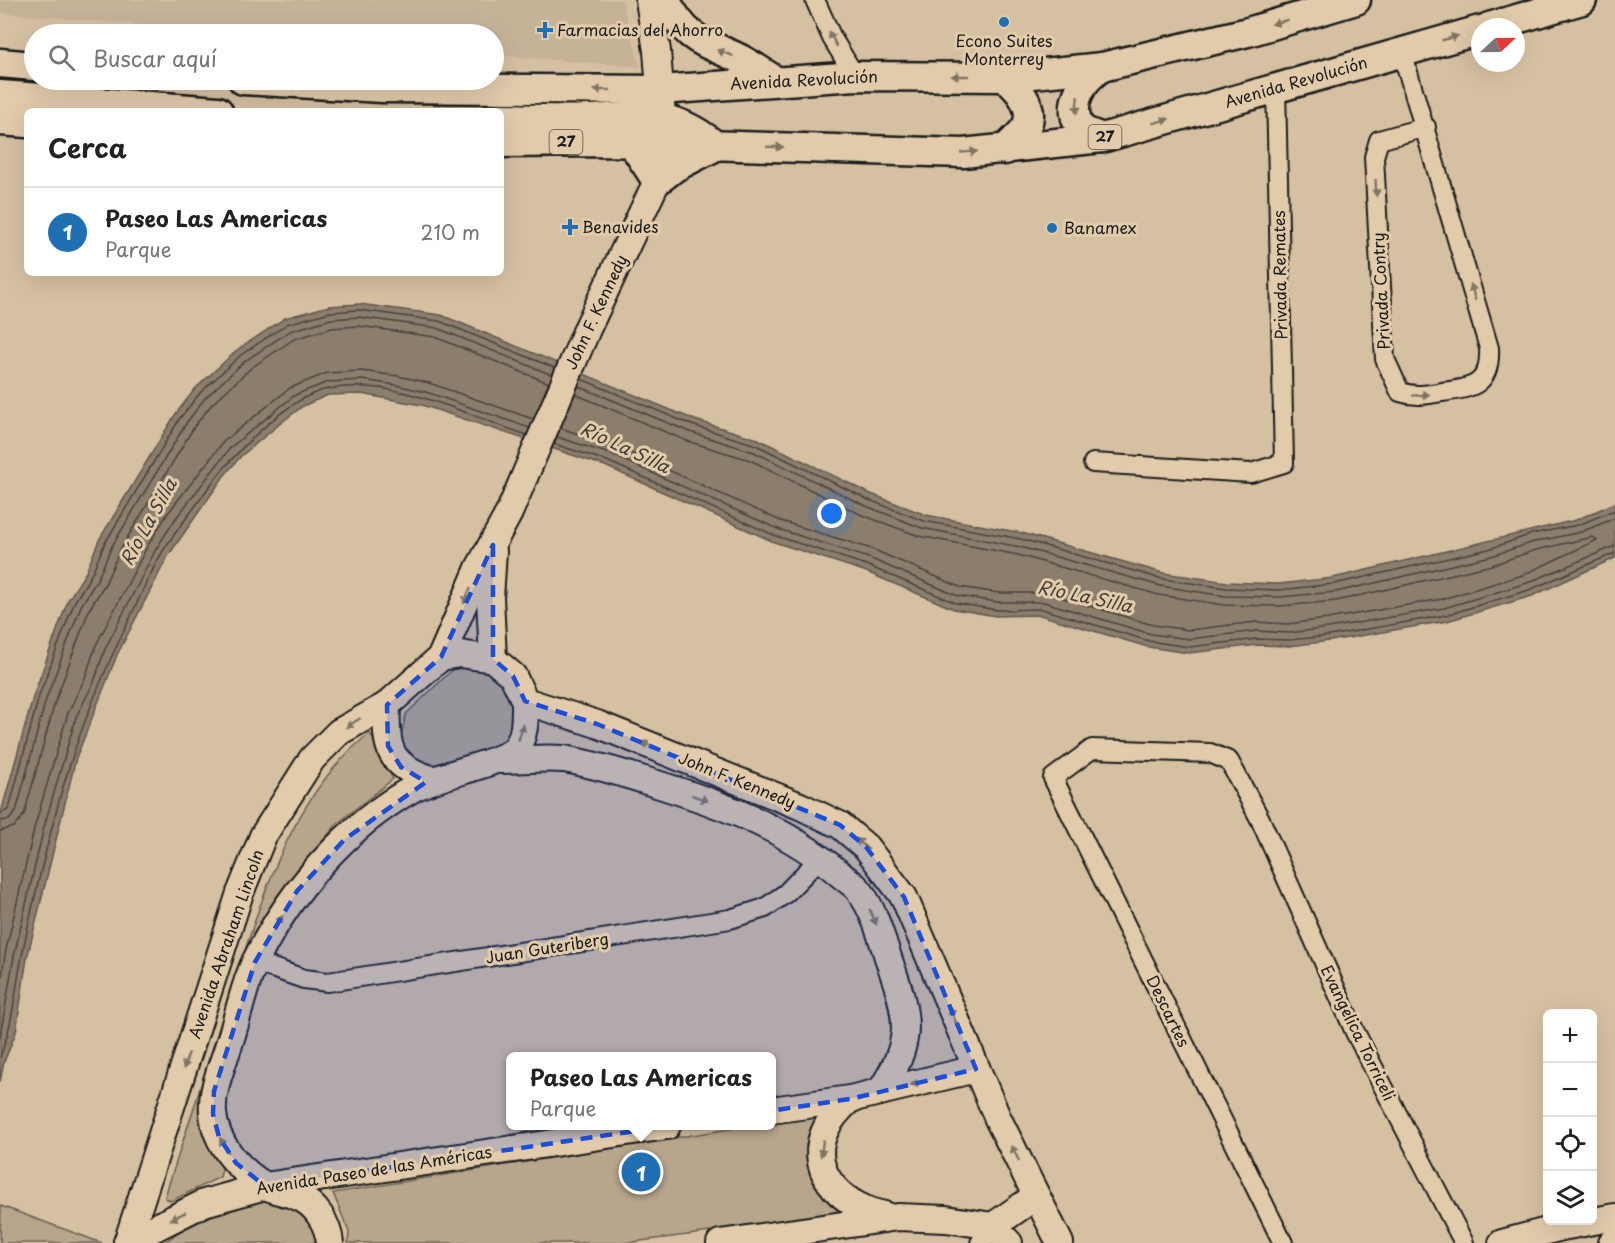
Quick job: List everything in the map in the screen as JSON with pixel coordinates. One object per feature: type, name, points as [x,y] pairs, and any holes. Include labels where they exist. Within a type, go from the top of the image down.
[{"type":"main road","points":[[665,0],[678,21],[693,38],[739,58],[776,81]]},
{"type":"main road","name":"Avenida Revolución","points":[[401,90],[661,117],[776,81],[855,76],[1004,77],[1102,68],[1248,32],[1356,0]]},
{"type":"main road","points":[[1520,18],[1582,0]]},
{"type":"main road","name":"Avenida Revolución","points":[[716,146],[963,153],[1102,138],[1471,33]]},
{"type":"main road","points":[[0,63],[24,65]]},
{"type":"main road","points":[[1102,68],[1084,81],[1075,104],[1077,120],[1082,130],[1102,138]]},
{"type":"main road","points":[[1004,77],[1024,99],[1028,116],[1024,129],[1005,150]]},
{"type":"main road","points":[[0,95],[177,108]]},
{"type":"main road","name":"Avenida Revolución","points":[[504,142],[632,143],[661,117]]},
{"type":"main road","points":[[504,118],[661,117],[703,135],[716,146],[690,157],[657,181],[632,143],[590,119]]},
{"type":"main road","points":[[0,121],[24,123]]},
{"type":"street","name":"John F. Kennedy","points":[[441,657],[479,568],[509,513],[588,327],[657,181],[661,117],[649,0]]},
{"type":"street","points":[[815,0],[832,38],[855,76]]},
{"type":"street","name":"Privada Contry","points":[[1402,52],[1426,126],[1489,348],[1489,362],[1483,377],[1473,388],[1414,397],[1400,392],[1385,359],[1374,157],[1379,140],[1426,126]]},
{"type":"street","name":"Privada Remates","points":[[1093,463],[1251,473],[1284,463],[1276,87]]},
{"type":"street","name":"John F. Kennedy","points":[[493,544],[490,598],[493,658]]},
{"type":"street","points":[[441,657],[460,654],[493,658],[513,676],[525,701],[522,736],[515,749],[500,760]]},
{"type":"street","name":"Avenida Abraham Lincoln","points":[[127,1243],[240,893],[263,836],[312,759],[339,732],[387,705],[441,657]]},
{"type":"street","name":"John F. Kennedy","points":[[525,701],[597,724],[800,806],[840,825],[866,847],[904,897],[976,1069]]},
{"type":"street","points":[[387,705],[388,746],[394,758],[401,767],[431,779]]},
{"type":"street","name":"Evangelica Torriceli","points":[[1053,778],[1092,749],[1210,753],[1229,761],[1260,819],[1355,1032],[1464,1243]]},
{"type":"street","name":"John F. Kennedy","points":[[500,760],[561,759],[593,765],[698,796],[790,837],[821,857],[860,892],[874,918],[903,1002],[907,1019],[905,1039],[900,1058],[880,1092]]},
{"type":"street","name":"Avenida Abraham Lincoln","points":[[330,1243],[329,1232],[311,1205],[300,1197],[265,1186],[236,1163],[219,1137],[213,1114],[214,1091],[255,962],[297,891],[345,839],[400,796],[431,779],[500,760]]},
{"type":"street","name":"Descartes","points":[[1053,778],[1283,1243]]},
{"type":"street","name":"Juan Guteriberg","points":[[255,962],[304,979],[328,982],[730,919],[765,908],[786,893],[821,857]]},
{"type":"street","points":[[776,1109],[850,1099],[976,1069],[1060,1243]]},
{"type":"street","points":[[850,1099],[838,1111],[824,1133],[820,1156],[828,1179],[840,1196],[856,1207],[898,1217],[946,1220],[994,1238],[1036,1196]]},
{"type":"street","name":"Avenida Paseo de las Américas","points":[[127,1243],[204,1203],[265,1186],[634,1130]]},
{"type":"street","points":[[720,1243],[898,1217]]},
{"type":"street","points":[[1502,1243],[1562,1227],[1615,1217]]},
{"type":"highlighted area","points":[[493,545],[493,659],[513,676],[525,701],[597,724],[840,825],[866,847],[904,897],[976,1069],[850,1099],[265,1186],[236,1163],[219,1137],[213,1114],[214,1091],[255,962],[297,891],[345,839],[426,782],[401,767],[388,746],[387,705],[441,657]]},
{"type":"shaded area","points":[[0,0],[622,0],[640,67],[504,56],[504,24],[131,24],[0,13]]},
{"type":"shaded area","points":[[465,658],[503,676],[520,702],[516,744],[443,766],[418,761],[400,742],[406,714]]},
{"type":"shaded area","points":[[370,733],[393,779],[338,823],[286,885],[258,932],[204,1122],[222,1169],[220,1177],[171,1201],[165,1198],[167,1190],[252,930],[280,856],[297,822],[318,789],[342,759]]},
{"type":"shaded area","points":[[819,1114],[821,1181],[842,1215],[625,1243],[348,1243],[349,1232],[333,1193],[723,1130],[776,1130],[776,1121]]},
{"type":"shaded area","points":[[279,1200],[309,1215],[323,1243],[164,1243],[176,1233],[218,1212],[248,1203]]},
{"type":"shaded area","points":[[1,1206],[102,1243],[0,1243]]},
{"type":"water","name":"Río La Silla","points":[[359,304],[441,315],[695,420],[758,439],[871,494],[926,515],[1022,533],[1163,573],[1227,582],[1279,584],[1333,578],[1576,520],[1615,503],[1615,558],[1532,596],[1447,621],[1330,641],[1289,646],[1258,645],[1189,653],[1148,647],[1040,615],[996,616],[954,609],[864,571],[774,542],[605,466],[422,405],[361,394],[328,395],[303,406],[282,422],[241,456],[224,476],[168,556],[117,655],[76,758],[27,958],[16,1032],[4,1062],[0,1082],[0,816],[34,694],[68,600],[86,572],[99,540],[175,415],[195,389],[237,350],[285,318],[329,306]]},
{"type":"place","name":"Econo Suites Monterrey","points":[[1004,22]]},
{"type":"place","name":"Farmacias del Ahorro","points":[[545,30]]},
{"type":"place","name":"Benavides","points":[[570,227]]},
{"type":"place","name":"Banamex","points":[[1052,228]]},
{"type":"place","name":"Paseo Las Americas","points":[[641,1172]]}]
